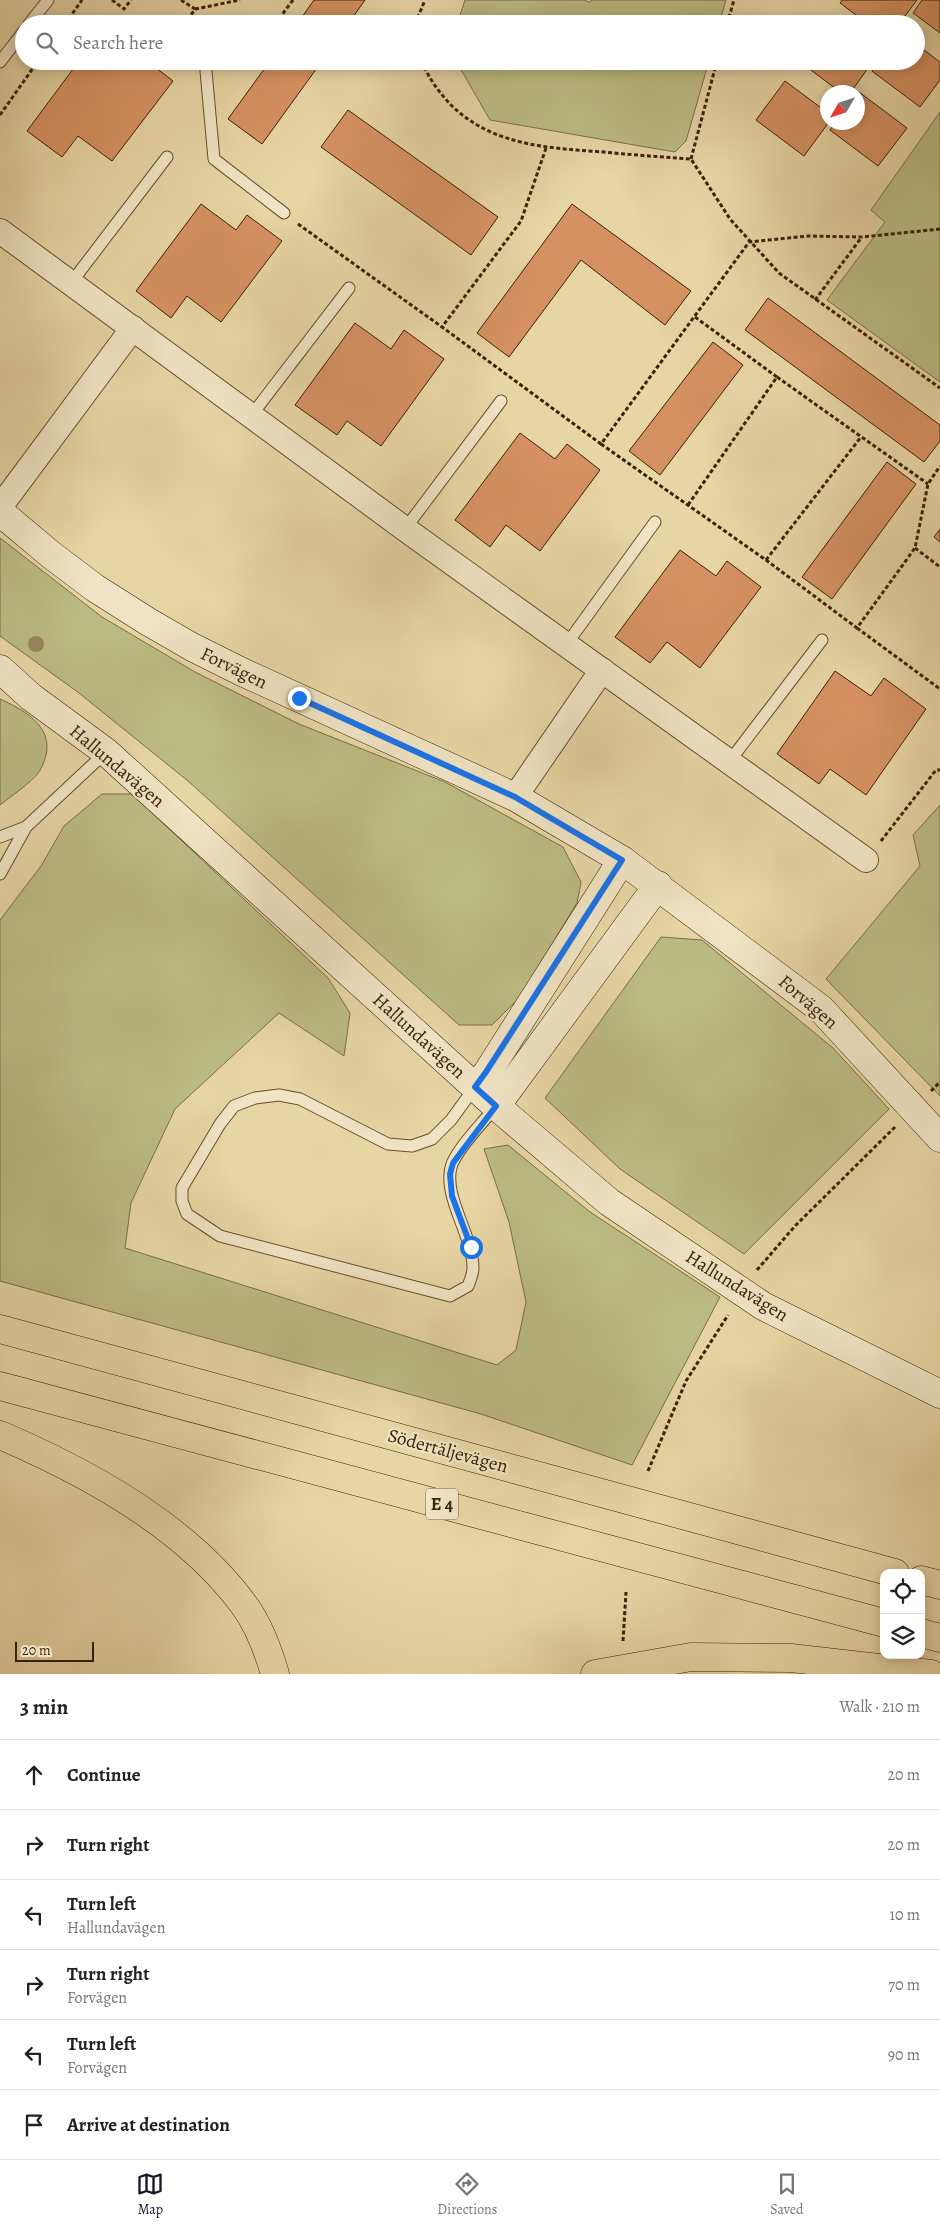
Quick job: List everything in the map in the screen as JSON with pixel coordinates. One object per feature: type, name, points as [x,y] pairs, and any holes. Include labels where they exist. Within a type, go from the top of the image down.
[{"type":"highway","name":"Södertäljevägen","points":[[0,1329],[880,1569]]},
{"type":"highway","name":"E 4","points":[[0,1386],[880,1622]]},
{"type":"highway","points":[[0,1435],[70,1467],[152,1517],[208,1562],[245,1606],[268,1649],[275,1674]]},
{"type":"highway","points":[[925,1581],[940,1585]]},
{"type":"highway","points":[[925,1634],[940,1638]]},
{"type":"highway","points":[[595,1674],[691,1656],[791,1658],[931,1674]]},
{"type":"street","points":[[0,231],[405,529],[866,860]]},
{"type":"street","points":[[0,506],[133,328]]},
{"type":"street","name":"Forvägen","points":[[0,512],[50,554],[96,588],[192,647],[240,671],[515,797],[622,860],[658,885],[821,1009],[940,1138]]},
{"type":"street","name":"Hallundavägen","points":[[0,669],[31,697],[106,752],[496,1106],[609,1202],[764,1306],[940,1394]]},
{"type":"street","points":[[515,797],[602,670]]},
{"type":"street","name":"Hallundavägen","points":[[0,686],[31,697]]},
{"type":"street","points":[[475,1087],[622,860]]},
{"type":"street","points":[[496,1106],[658,885]]},
{"type":"lane","points":[[36,15],[48,0]]},
{"type":"lane","points":[[0,62],[15,43]]},
{"type":"lane","points":[[206,71],[214,159],[284,213]]},
{"type":"lane","points":[[72,283],[167,157]]},
{"type":"lane","points":[[251,416],[349,288]]},
{"type":"lane","points":[[405,529],[501,401]]},
{"type":"lane","points":[[566,645],[655,522]]},
{"type":"lane","points":[[729,762],[822,640]]},
{"type":"lane","points":[[0,874],[26,827],[106,752]]},
{"type":"lane","points":[[0,837],[26,827]]},
{"type":"lane","points":[[475,1087],[451,1120],[432,1139],[412,1146],[388,1144],[300,1099],[279,1095],[255,1098],[234,1106],[220,1124],[182,1188],[182,1201],[187,1214],[220,1236],[450,1296],[468,1286],[474,1270],[471,1247],[452,1196],[450,1174],[453,1163],[496,1106]]},
{"type":"path","points":[[71,15],[82,0]]},
{"type":"path","points":[[112,0],[124,9],[131,0]]},
{"type":"path","points":[[181,0],[195,9],[240,0]]},
{"type":"path","points":[[282,15],[293,0]]},
{"type":"path","points":[[419,15],[425,0]]},
{"type":"path","points":[[730,15],[734,0]]},
{"type":"path","points":[[191,15],[195,9]]},
{"type":"path","points":[[0,115],[32,70]]},
{"type":"path","points":[[425,70],[442,96],[462,115],[481,128],[504,137],[546,148],[691,159]]},
{"type":"path","points":[[715,70],[691,159],[730,220],[780,273],[940,388]]},
{"type":"path","points":[[442,327],[521,221],[546,148]]},
{"type":"path","points":[[284,213],[601,444],[766,560],[940,688]]},
{"type":"path","points":[[601,444],[749,242],[808,236],[862,237],[940,229]]},
{"type":"path","points":[[815,300],[862,237]]},
{"type":"path","points":[[695,317],[928,484]]},
{"type":"path","points":[[688,505],[777,377]]},
{"type":"path","points":[[766,560],[860,437]]},
{"type":"path","points":[[857,628],[915,548],[928,484],[940,466]]},
{"type":"path","points":[[915,548],[940,567]]},
{"type":"path","points":[[866,860],[936,770],[940,770]]},
{"type":"path","points":[[754,1274],[795,1226],[901,1121]]},
{"type":"path","points":[[648,1471],[686,1381],[729,1314]]},
{"type":"path","points":[[623,1642],[626,1592]]},
{"type":"green space","points":[[465,0],[584,0],[589,2],[592,0],[726,0],[722,15],[460,15]]},
{"type":"green space","points":[[461,70],[706,70],[686,141],[675,152],[490,120]]},
{"type":"green space","points":[[940,112],[940,382],[827,300],[885,222],[871,210]]},
{"type":"green space","points":[[0,538],[102,617],[195,672],[299,724],[445,782],[563,847],[581,882],[577,903],[519,998],[492,1025],[459,1025],[188,781],[79,693],[0,636]]},
{"type":"green space","points":[[0,699],[22,711],[40,726],[45,735],[47,746],[45,758],[36,776],[0,805]]},
{"type":"green space","points":[[102,794],[132,794],[328,978],[350,1013],[344,1056],[279,1013],[175,1109],[131,1203],[125,1248],[497,1365],[516,1350],[526,1302],[509,1222],[484,1149],[508,1145],[590,1212],[720,1297],[632,1465],[481,1414],[0,1281],[0,920],[41,866],[64,826]]},
{"type":"green space","points":[[940,805],[940,1096],[826,979],[920,866],[913,835]]},
{"type":"green space","points":[[661,937],[702,940],[833,1048],[889,1109],[744,1254],[620,1169],[545,1098]]},
{"type":"building","points":[[314,0],[365,0],[354,15],[303,15]]},
{"type":"building","points":[[842,0],[917,0],[906,15],[856,15],[840,3]]},
{"type":"building","points":[[922,0],[940,0],[940,33],[925,22],[925,15],[916,15],[913,13]]},
{"type":"building","points":[[925,51],[940,62],[940,80],[920,107],[872,71],[925,70]]},
{"type":"building","points":[[72,70],[159,70],[173,81],[112,161],[78,136],[62,157],[27,131]]},
{"type":"building","points":[[263,70],[315,70],[262,144],[228,119]]},
{"type":"building","points":[[811,70],[867,70],[856,85],[831,85]]},
{"type":"building","points":[[785,81],[820,107],[820,130],[823,130],[804,156],[756,120]]},
{"type":"building","points":[[865,96],[907,128],[878,166],[830,130],[865,130]]},
{"type":"building","points":[[348,110],[498,217],[471,255],[321,147]]},
{"type":"building","points":[[201,204],[236,230],[247,215],[282,241],[221,322],[187,296],[171,318],[136,291]]},
{"type":"building","points":[[572,204],[691,291],[665,325],[581,260],[509,357],[477,333]]},
{"type":"building","points":[[768,298],[940,425],[940,441],[924,462],[745,330]]},
{"type":"building","points":[[355,323],[391,349],[404,330],[444,359],[381,446],[347,421],[337,435],[295,405]]},
{"type":"building","points":[[713,342],[743,365],[660,475],[629,451]]},
{"type":"building","points":[[520,433],[555,459],[567,444],[600,470],[540,551],[506,525],[490,547],[455,520]]},
{"type":"building","points":[[887,462],[916,484],[832,599],[802,577]]},
{"type":"building","points":[[940,529],[940,542],[934,537]]},
{"type":"building","points":[[680,550],[716,576],[727,561],[761,587],[700,668],[667,642],[650,663],[615,637]]},
{"type":"building","points":[[835,671],[871,696],[884,678],[926,709],[866,795],[830,769],[819,784],[777,754]]},
{"type":"route","points":[[299,698],[515,797],[559,821],[622,860],[475,1087],[496,1106],[453,1163],[450,1174],[452,1196],[471,1247]]}]
